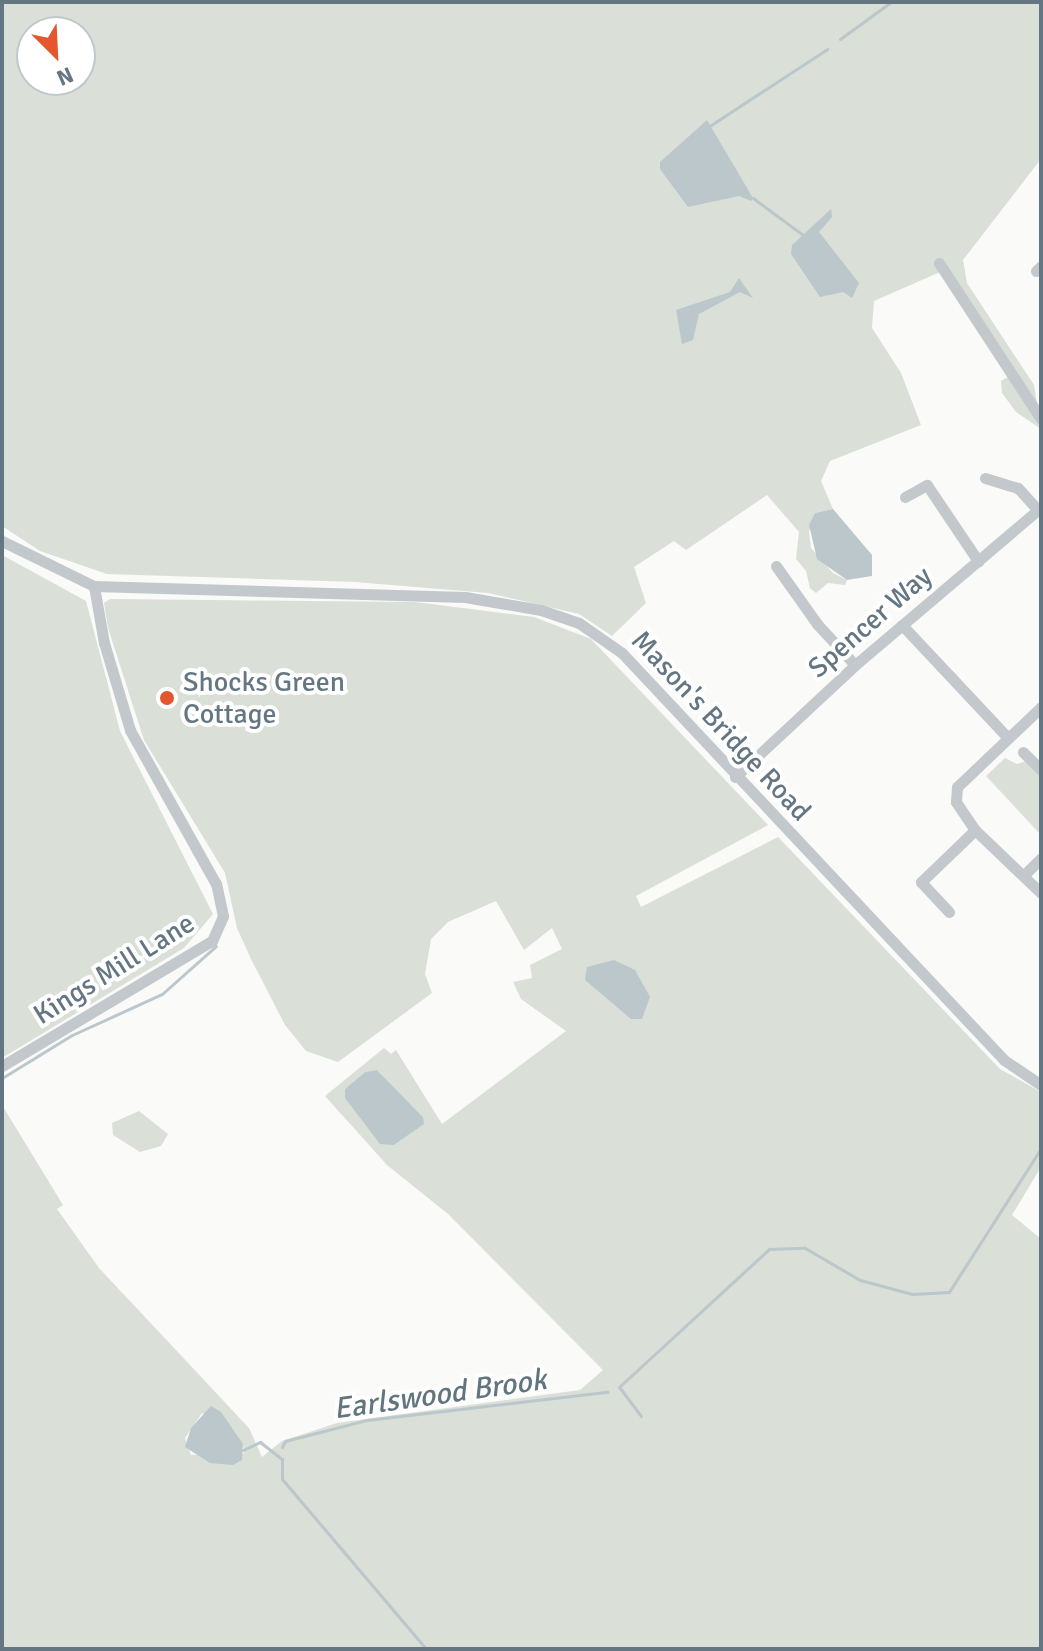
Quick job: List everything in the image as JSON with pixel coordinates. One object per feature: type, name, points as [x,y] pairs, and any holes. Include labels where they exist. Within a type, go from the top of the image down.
[{"type":"street","points":[[939,263],[1041,419]]},
{"type":"street","points":[[985,478],[1018,488],[1039,508]]},
{"type":"street","points":[[905,497],[927,485],[978,561]]},
{"type":"street","name":"Spencer Way","points":[[735,777],[855,665],[1039,508]]},
{"type":"street","name":"Mason's Bridge Road","points":[[2,541],[94,586],[181,592],[418,594],[541,610],[579,623],[609,641],[1004,1060],[1038,1084]]},
{"type":"street","points":[[776,566],[818,625],[855,665]]},
{"type":"street","name":"Kings Mill Lane","points":[[2,1066],[212,941],[223,916],[216,884],[130,730],[104,643],[94,586]]},
{"type":"street","points":[[902,625],[1008,738]]},
{"type":"street","points":[[1041,707],[957,787],[956,802],[975,830],[1041,893]]},
{"type":"street","points":[[1023,752],[1041,770]]},
{"type":"street","points":[[949,912],[921,882],[975,830]]},
{"type":"street","points":[[1024,875],[1041,858]]},
{"type":"shaded area","points":[[2,2],[1041,2],[1041,159],[963,260],[967,283],[1034,385],[1041,429],[1016,412],[1002,393],[1001,381],[1015,373],[947,269],[874,301],[872,328],[901,373],[921,425],[830,461],[821,481],[833,509],[815,513],[809,532],[811,548],[833,573],[847,580],[845,585],[828,583],[816,593],[810,588],[806,571],[796,559],[799,532],[767,495],[686,550],[674,541],[634,567],[646,603],[612,636],[579,614],[488,593],[355,582],[107,574],[40,551],[2,526]]},
{"type":"shaded area","points":[[707,120],[753,198],[751,201],[739,196],[688,207],[660,169],[660,162]]},
{"type":"shaded area","points":[[831,209],[832,217],[819,232],[859,283],[852,298],[843,292],[820,297],[791,254],[792,245]]},
{"type":"shaded area","points":[[739,278],[753,298],[740,292],[699,314],[693,340],[682,344],[676,310],[730,292]]},
{"type":"shaded area","points":[[833,509],[872,555],[872,576],[847,580],[817,559],[809,525],[815,513]]},
{"type":"shaded area","points":[[2,555],[86,601],[120,731],[213,914],[184,948],[2,1058]]},
{"type":"shaded area","points":[[110,599],[415,602],[534,617],[591,639],[768,825],[636,896],[641,907],[778,837],[1000,1069],[1041,1092],[1041,1167],[1012,1215],[1041,1239],[1041,1649],[2,1649],[2,1105],[63,1205],[57,1209],[99,1268],[249,1428],[262,1457],[282,1441],[337,1423],[580,1390],[603,1370],[448,1214],[387,1165],[325,1096],[384,1048],[391,1054],[396,1050],[442,1124],[566,1031],[521,999],[513,982],[532,978],[530,965],[562,949],[552,928],[524,950],[496,901],[448,922],[431,939],[425,974],[432,993],[338,1062],[306,1051],[285,1025],[251,959],[237,928],[225,873],[144,740],[108,628],[104,603]],"holes":[[[377,1070],[423,1117],[423,1124],[394,1145],[345,1098],[345,1089],[365,1072]],[[202,1413],[243,1444],[244,1453],[191,1455],[185,1438]]]},
{"type":"shaded area","points":[[1005,758],[1017,764],[1026,761],[1041,777],[1041,835],[986,776]]},
{"type":"shaded area","points":[[614,960],[635,970],[650,997],[642,1019],[631,1019],[585,980],[587,967]]},
{"type":"shaded area","points":[[377,1070],[423,1117],[424,1124],[394,1145],[380,1144],[345,1098],[345,1089],[365,1072]]},
{"type":"shaded area","points":[[139,1111],[168,1134],[161,1146],[140,1152],[113,1135],[112,1123]]},
{"type":"shaded area","points":[[211,1406],[221,1412],[243,1444],[242,1460],[233,1465],[210,1463],[185,1447],[191,1428]]},
{"type":"waterway","points":[[840,39],[891,2]]},
{"type":"waterway","points":[[711,125],[827,49]]},
{"type":"waterway","points":[[753,198],[803,235]]},
{"type":"waterway","points":[[2,1078],[72,1035],[162,994],[216,946]]},
{"type":"waterway","name":"Earlswood Brook","points":[[641,1416],[619,1387],[769,1249],[805,1248],[860,1280],[912,1294],[949,1292],[1041,1148]]},
{"type":"waterway","name":"Earlswood Brook","points":[[282,1447],[285,1441],[367,1420],[607,1392]]},
{"type":"waterway","points":[[243,1450],[260,1442],[282,1459],[282,1479],[426,1649]]},
{"type":"place","name":"Shocks Green Cottage","points":[[167,698]]}]
